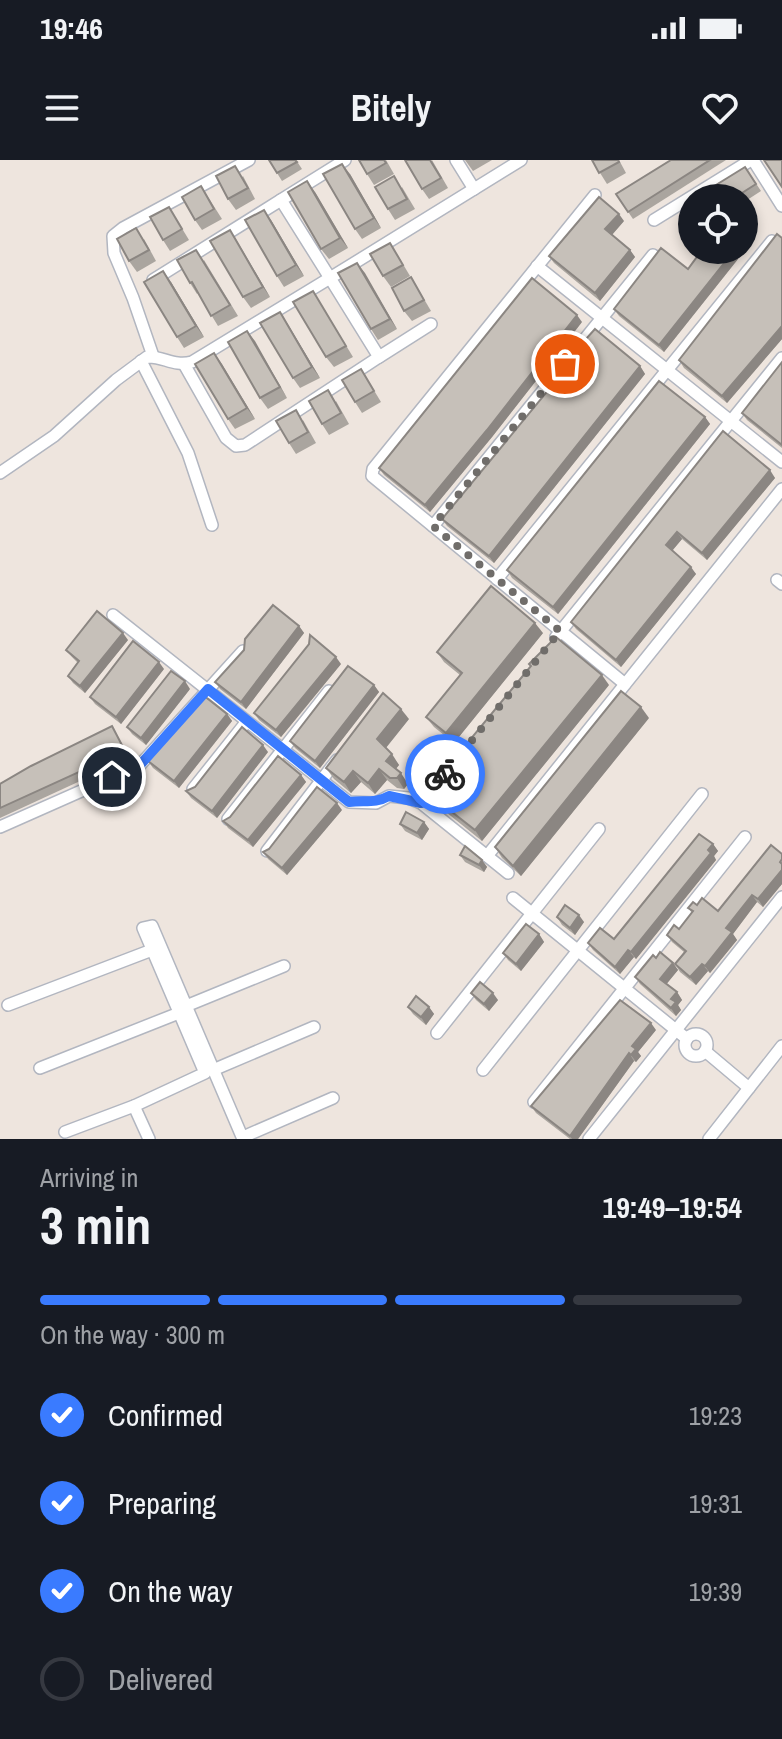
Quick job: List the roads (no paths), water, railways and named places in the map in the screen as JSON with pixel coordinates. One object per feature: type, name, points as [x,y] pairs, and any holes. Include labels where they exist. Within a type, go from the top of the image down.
[{"type":"street","points":[[212,525],[188,453],[147,358],[133,298],[114,253],[113,236],[249,160]]},
{"type":"street","points":[[152,280],[345,160]]},
{"type":"street","points":[[456,160],[474,189]]},
{"type":"street","points":[[0,473],[54,436],[116,380],[147,358],[172,364],[192,362],[521,160]]},
{"type":"street","points":[[654,220],[752,160],[782,206]]},
{"type":"street","points":[[595,195],[373,469],[372,476],[625,684]]},
{"type":"street","points":[[281,200],[379,357]]},
{"type":"street","points":[[497,579],[772,241]]},
{"type":"street","points":[[433,526],[653,255]]},
{"type":"street","points":[[537,266],[782,462]]},
{"type":"street","points":[[184,364],[226,438],[236,446],[245,445],[431,324]]},
{"type":"street","points":[[550,644],[782,358]]},
{"type":"street","points":[[487,856],[782,489]]},
{"type":"street","points":[[113,615],[349,802],[376,803],[389,796],[421,803],[508,873]]},
{"type":"street","points":[[0,827],[140,765],[243,651]]},
{"type":"street","points":[[228,819],[335,683]]},
{"type":"street","points":[[193,789],[258,708]]},
{"type":"street","points":[[267,851],[347,747]]},
{"type":"street","points":[[421,803],[451,766]]},
{"type":"street","points":[[483,1070],[702,794]]},
{"type":"street","points":[[437,1033],[599,829]]},
{"type":"street","points":[[534,1102],[745,837]]},
{"type":"street","points":[[589,1139],[782,897]]},
{"type":"street","points":[[513,898],[687,1039],[693,1035],[703,1038],[705,1051],[749,1088]]},
{"type":"street","points":[[65,1132],[134,1106],[205,1073],[183,1010],[152,926],[143,928],[152,950],[183,1010],[213,1070],[243,1138],[333,1098]]},
{"type":"street","points":[[8,1005],[152,950]]},
{"type":"street","points":[[40,1068],[284,966]]},
{"type":"street","points":[[213,1070],[314,1027]]},
{"type":"street","points":[[709,1139],[782,1046]]},
{"type":"street","points":[[134,1106],[149,1139]]}]
